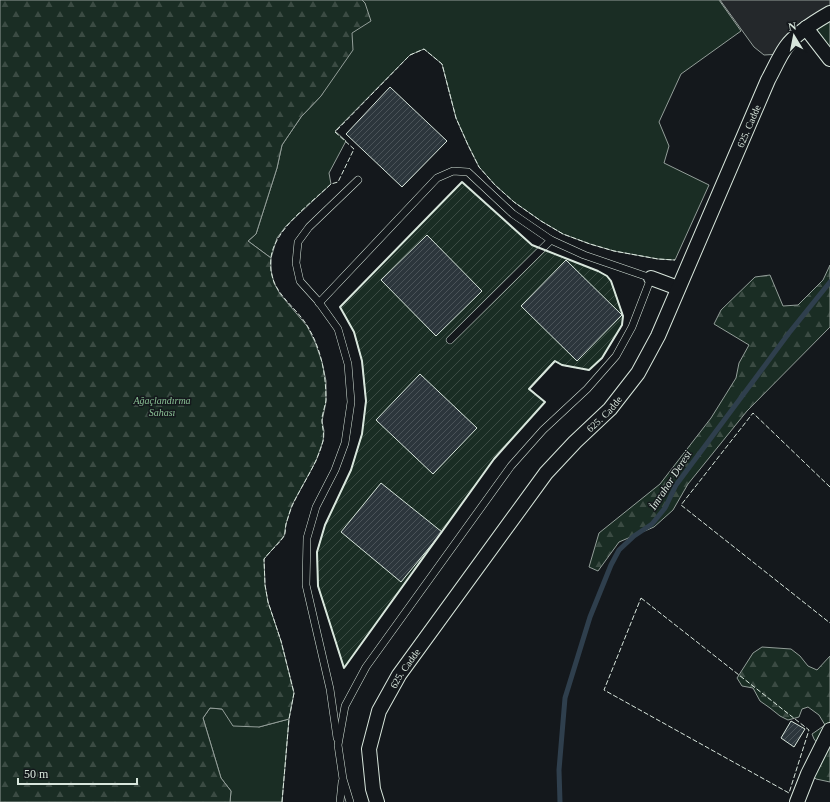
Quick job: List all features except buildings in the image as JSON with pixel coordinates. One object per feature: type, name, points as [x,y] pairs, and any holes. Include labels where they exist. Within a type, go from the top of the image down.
[{"type":"street","name":"625. Cadde","points":[[377,802],[373,789],[369,749],[379,711],[400,675],[546,473],[610,408],[638,373],[658,336],[768,80],[787,46],[806,28],[830,12]]},
{"type":"street","points":[[806,28],[830,58]]},
{"type":"street","points":[[651,278],[678,288]]},
{"type":"street","points":[[798,802],[808,774],[830,730]]},
{"type":"lane","points":[[319,303],[437,178],[453,171],[468,172],[513,214],[550,240],[584,255],[651,278],[632,327],[616,356],[587,390],[544,430],[511,466],[366,667],[346,706],[338,744]]},
{"type":"lane","points":[[350,802],[343,779],[330,689],[306,585],[307,538],[316,507],[335,470],[345,443],[351,402],[348,364],[338,329],[319,303],[300,281],[296,263],[298,242],[309,228],[358,180]]},
{"type":"lane","points":[[450,340],[550,240]]},
{"type":"lane","points":[[340,802],[343,779]]},
{"type":"green space","name":"Ağaçlandırma Sahası","points":[[0,0],[362,0],[365,3],[371,21],[352,33],[353,50],[321,96],[301,117],[282,145],[277,168],[256,234],[248,241],[271,258],[271,270],[274,283],[280,294],[307,326],[315,342],[322,362],[326,381],[326,402],[322,421],[324,431],[323,441],[316,461],[292,505],[284,536],[264,559],[265,585],[268,602],[281,641],[294,693],[289,719],[259,727],[233,726],[222,709],[210,708],[203,718],[221,778],[231,791],[230,802],[0,802]]},
{"type":"green space","points":[[362,0],[719,0],[741,31],[681,74],[659,122],[669,146],[664,163],[709,185],[675,260],[658,259],[614,251],[590,244],[563,234],[514,202],[495,185],[479,167],[456,118],[442,64],[424,49],[410,55],[335,131],[346,141],[329,173],[331,184],[286,226],[277,238],[271,258],[248,241],[256,234],[277,168],[282,145],[301,117],[321,96],[365,3]]},
{"type":"green space","points":[[830,13],[830,59],[806,28]]},
{"type":"green space","points":[[462,182],[532,245],[607,276],[611,281],[623,316],[622,325],[602,358],[589,370],[562,365],[554,361],[529,388],[545,402],[494,459],[344,668],[318,586],[317,552],[325,525],[351,470],[362,434],[366,401],[362,361],[354,332],[340,307]]},
{"type":"green space","points":[[830,265],[830,327],[747,411],[688,484],[673,510],[654,527],[619,542],[598,571],[589,567],[599,533],[660,484],[711,418],[736,378],[739,363],[749,345],[714,324],[721,310],[755,277],[770,275],[783,306],[798,305],[823,280]]},
{"type":"green space","points":[[762,647],[791,649],[800,656],[808,666],[817,670],[830,656],[830,782],[816,779],[812,775],[818,744],[812,734],[825,725],[819,715],[808,707],[802,709],[799,717],[788,720],[760,701],[753,688],[742,686],[737,678],[753,653]]},
{"type":"green space","points":[[210,708],[222,709],[259,727],[289,719],[282,802],[230,802],[231,791],[221,778],[203,718]]},
{"type":"shaded area","points":[[720,0],[830,0],[830,13],[782,54],[764,55],[754,47]]},
{"type":"waterway","name":"İmrahor Deresi","points":[[560,802],[559,770],[565,698],[590,617],[611,565],[619,550],[634,536],[652,524],[665,508],[676,485],[789,333],[830,282]]},
{"type":"fence","points":[[282,802],[289,719],[294,693],[281,641],[268,602],[265,585],[264,559],[284,536],[292,506],[314,466],[324,438],[322,418],[326,400],[324,371],[313,335],[302,318],[282,296],[277,288],[271,269],[271,257],[279,236],[286,227],[304,208],[331,184],[338,182],[354,149],[335,132],[410,55],[424,49],[442,64],[456,118],[479,167],[495,185],[514,202],[563,234],[590,244],[614,251],[658,259],[675,260]]},
{"type":"fence","points":[[830,487],[753,413],[681,505],[830,623]]},
{"type":"fence","points":[[641,598],[809,730],[789,793],[604,690],[641,598]]},
{"type":"wall","points":[[462,182],[532,245],[607,276],[611,281],[623,316],[622,325],[602,358],[589,370],[562,365],[555,361],[529,389],[545,402],[494,459],[344,668],[318,586],[317,552],[325,525],[351,470],[362,434],[366,401],[362,361],[354,332],[340,307],[462,182]]}]
